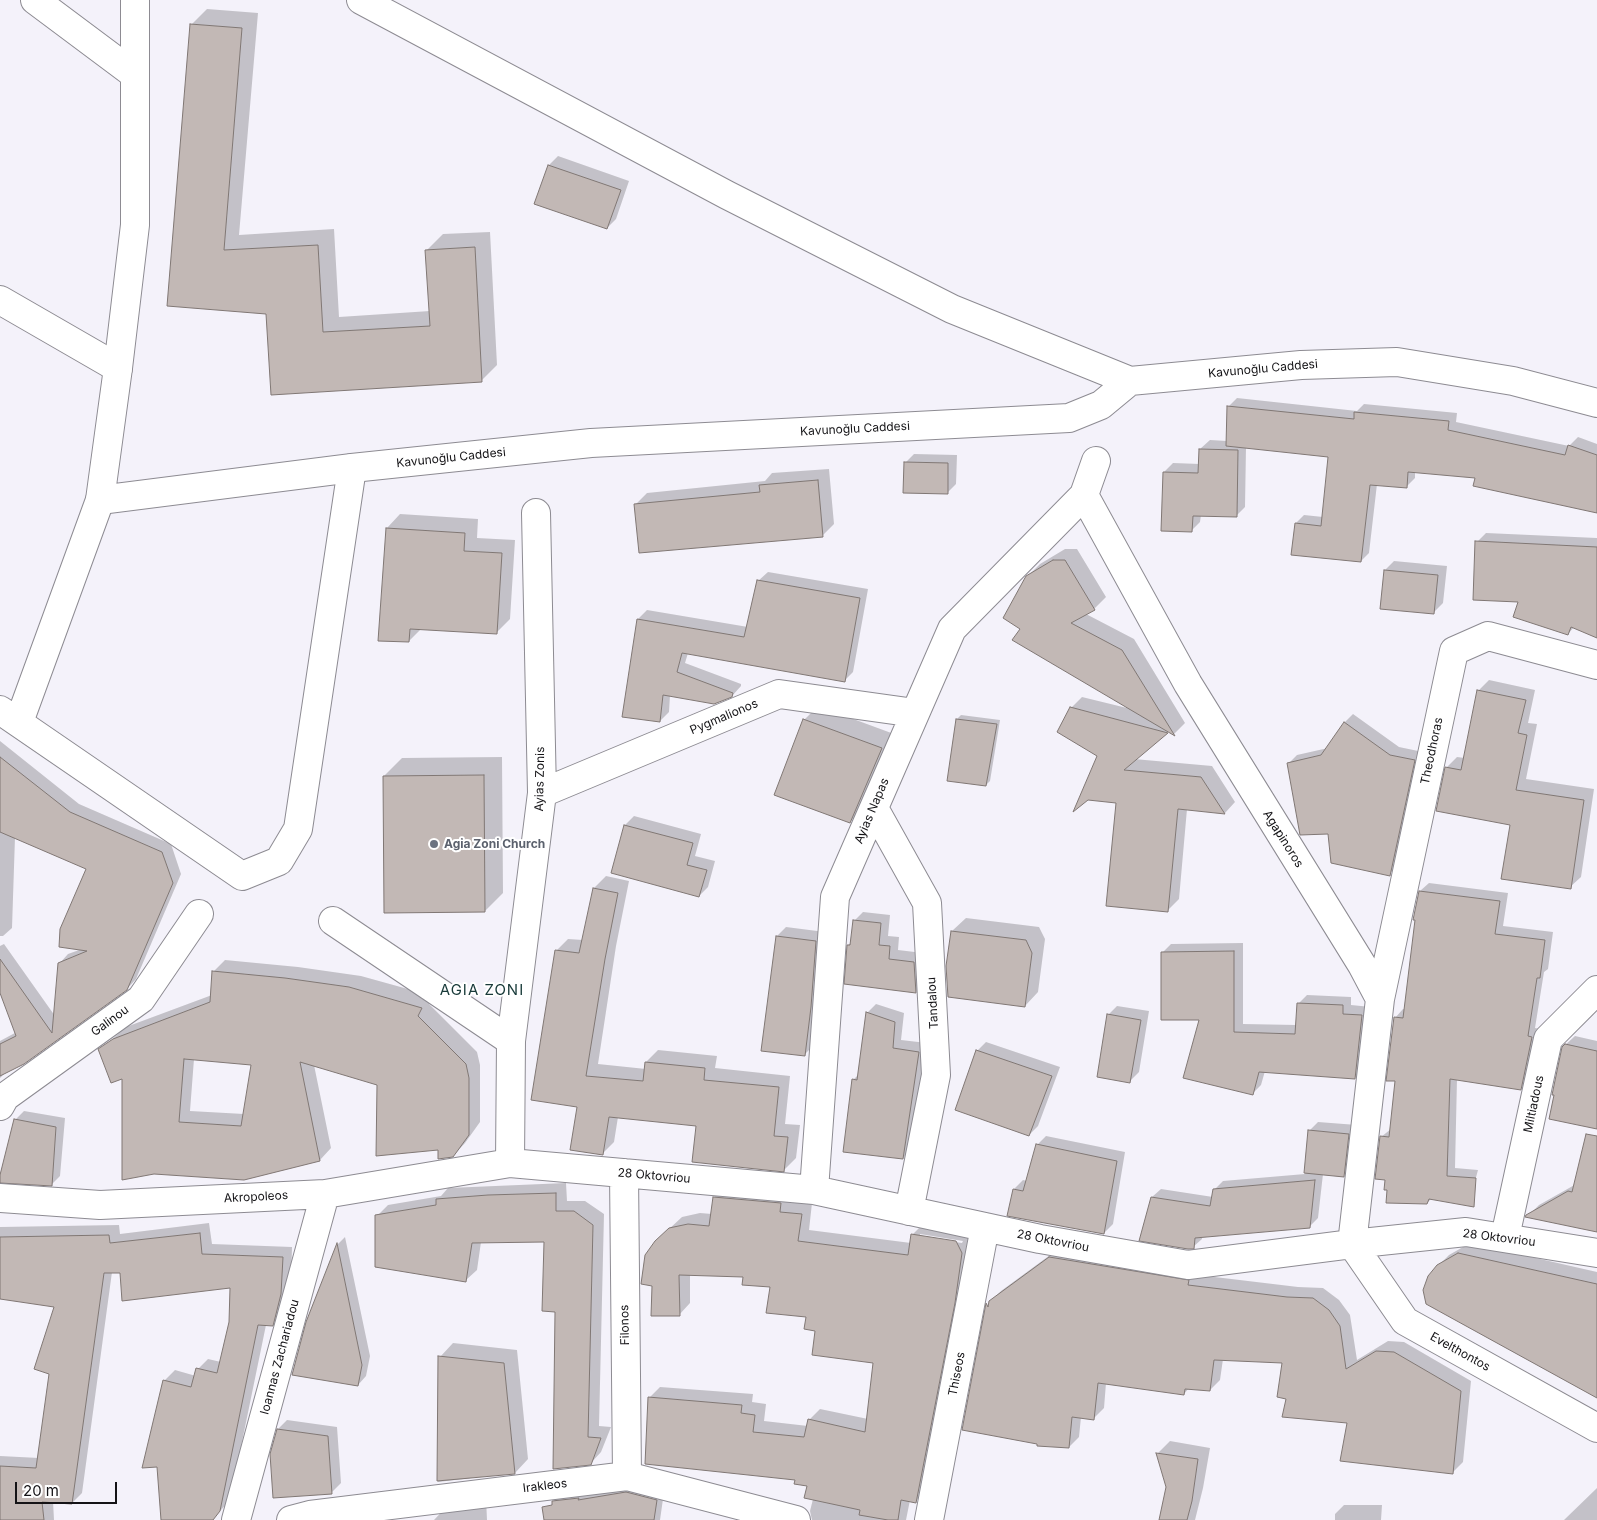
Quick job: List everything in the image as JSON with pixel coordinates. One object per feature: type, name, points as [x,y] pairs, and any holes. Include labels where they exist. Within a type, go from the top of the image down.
[{"type":"street","points":[[35,0],[134,74]]},
{"type":"street","points":[[134,0],[135,225],[100,500],[9,716],[242,876],[279,861],[298,829],[352,468]]},
{"type":"street","points":[[362,0],[727,195],[952,310],[1130,381]]},
{"type":"street","points":[[0,300],[118,368]]},
{"type":"street","name":"Kavunoğlu Caddesi","points":[[100,500],[352,468],[591,443],[1069,418],[1101,405],[1130,381],[1301,365],[1398,362],[1514,381],[1597,402]]},
{"type":"street","points":[[1084,495],[1096,461]]},
{"type":"street","name":"Ayias Napas","points":[[814,1190],[835,897],[952,629],[1084,495]]},
{"type":"street","name":"Agapinoros","points":[[1084,495],[1188,684],[1362,966],[1380,999]]},
{"type":"street","name":"Ayias Zonis","points":[[510,1163],[511,1041],[542,793],[536,514]]},
{"type":"street","name":"Theodhoras","points":[[1380,999],[1454,651],[1488,636],[1597,665]]},
{"type":"street","name":"Pygmalionos","points":[[542,793],[779,694],[914,713]]},
{"type":"street","name":"Tandalou","points":[[874,808],[927,903],[936,1075],[909,1211]]},
{"type":"street","name":"Galinou","points":[[0,1106],[5,1097],[141,999],[198,914]]},
{"type":"street","points":[[333,921],[511,1041]]},
{"type":"street","name":"Miltiadous","points":[[1505,1237],[1548,1039],[1597,990]]},
{"type":"street","points":[[1352,1244],[1380,999]]},
{"type":"street","name":"28 Oktovriou","points":[[510,1163],[814,1190],[1040,1239],[1188,1265],[1352,1244],[1466,1232],[1597,1253]]},
{"type":"street","name":"Akropoleos","points":[[0,1198],[100,1205],[325,1194],[510,1163]]},
{"type":"street","name":"Filonos","points":[[624,1173],[627,1476]]},
{"type":"street","name":"Ioannas Zachariadou","points":[[236,1520],[325,1194]]},
{"type":"street","name":"Thiseos","points":[[930,1520],[985,1227]]},
{"type":"street","name":"Evelthontos","points":[[1352,1244],[1405,1321],[1597,1428]]},
{"type":"street","name":"Irakleos","points":[[291,1520],[310,1515],[389,1513],[627,1476],[796,1520]]},
{"type":"building","points":[[190,24],[242,28],[224,250],[318,245],[323,332],[430,326],[425,250],[475,247],[482,382],[271,395],[266,314],[167,306]]},
{"type":"building","points":[[548,165],[621,190],[607,229],[534,204]]},
{"type":"building","points":[[1227,406],[1354,419],[1354,412],[1449,421],[1448,430],[1565,455],[1568,445],[1597,455],[1597,513],[1473,486],[1475,478],[1408,472],[1407,488],[1370,485],[1361,562],[1291,555],[1295,523],[1321,526],[1328,457],[1226,446]]},
{"type":"building","points":[[1199,449],[1238,450],[1237,517],[1193,516],[1192,532],[1161,531],[1163,472],[1198,473]]},
{"type":"building","points":[[904,462],[948,463],[948,494],[903,493]]},
{"type":"building","points":[[818,480],[823,537],[639,553],[634,504],[760,492],[759,485]]},
{"type":"building","points":[[386,528],[465,533],[464,551],[502,553],[497,634],[410,629],[409,642],[378,641]]},
{"type":"building","points":[[1475,541],[1597,547],[1597,638],[1571,627],[1568,635],[1513,617],[1518,602],[1473,600]]},
{"type":"building","points":[[1053,560],[1065,560],[1095,610],[1071,623],[1122,650],[1175,736],[1012,640],[1020,629],[1003,618],[1026,576]]},
{"type":"building","points":[[1384,570],[1438,575],[1434,614],[1380,609]]},
{"type":"building","points":[[757,580],[860,598],[845,682],[682,653],[677,672],[733,693],[732,697],[714,704],[663,695],[660,722],[622,717],[637,619],[744,637]]},
{"type":"building","points":[[1477,690],[1526,700],[1518,733],[1527,735],[1516,790],[1584,800],[1571,889],[1501,879],[1510,825],[1436,811],[1445,767],[1461,770]]},
{"type":"building","points":[[1070,707],[1168,733],[1124,770],[1201,777],[1225,814],[1178,809],[1168,912],[1106,906],[1116,803],[1088,800],[1073,812],[1097,756],[1057,732]]},
{"type":"building","points":[[803,719],[882,748],[850,823],[774,795]]},
{"type":"building","points":[[956,719],[997,724],[986,786],[947,781]]},
{"type":"building","points":[[1344,722],[1390,755],[1415,760],[1390,876],[1331,863],[1328,834],[1300,835],[1287,763],[1321,755]]},
{"type":"building","points":[[0,757],[70,812],[162,852],[173,883],[127,990],[24,1064],[0,1076],[0,1044],[16,1036],[0,993],[0,959],[52,1033],[58,963],[87,951],[59,947],[60,929],[86,869],[0,832]]},
{"type":"building","name":"Agia Zoni Church","points":[[484,775],[485,912],[384,913],[383,776]]},
{"type":"building","points":[[624,825],[693,843],[687,865],[707,870],[699,897],[611,873]]},
{"type":"building","points":[[593,888],[618,893],[586,1076],[643,1081],[645,1062],[705,1068],[704,1080],[779,1087],[774,1136],[788,1137],[784,1172],[692,1162],[696,1126],[609,1117],[603,1155],[570,1150],[577,1107],[531,1100],[555,950],[579,953]]},
{"type":"building","points":[[1419,891],[1500,901],[1495,934],[1545,940],[1540,978],[1537,978],[1528,1036],[1532,1037],[1521,1090],[1450,1079],[1447,1176],[1476,1178],[1474,1207],[1429,1199],[1427,1204],[1386,1203],[1387,1190],[1384,1190],[1385,1180],[1375,1179],[1380,1136],[1389,1137],[1395,1081],[1386,1081],[1394,1017],[1403,1018],[1415,920],[1413,920]]},
{"type":"building","points":[[853,920],[881,923],[879,945],[890,946],[889,959],[914,962],[916,993],[844,984],[847,945],[850,945]]},
{"type":"building","points":[[951,931],[1026,940],[1032,953],[1025,1007],[948,997],[946,966]]},
{"type":"building","points":[[776,936],[816,941],[805,1056],[761,1051]]},
{"type":"building","points":[[1234,951],[1234,1032],[1295,1034],[1297,1003],[1343,1005],[1343,1014],[1362,1015],[1355,1079],[1259,1072],[1253,1095],[1183,1078],[1199,1020],[1161,1020],[1161,952]]},
{"type":"building","points":[[212,971],[285,978],[349,987],[422,1008],[418,1016],[466,1064],[469,1078],[469,1135],[453,1157],[438,1159],[438,1150],[376,1156],[377,1085],[300,1062],[320,1161],[244,1180],[154,1174],[122,1180],[122,1079],[111,1083],[98,1049],[113,1039],[210,1002]],"holes":[[[184,1059],[251,1065],[241,1126],[179,1122]]]},
{"type":"building","points":[[866,1012],[895,1022],[893,1048],[919,1052],[903,1159],[843,1152],[852,1079],[857,1080]]},
{"type":"building","points":[[1107,1014],[1141,1020],[1130,1083],[1097,1077]]},
{"type":"building","points":[[1565,1044],[1597,1051],[1597,1129],[1549,1119],[1562,1047]]},
{"type":"building","points":[[976,1050],[1052,1076],[1029,1136],[955,1110]]},
{"type":"building","points":[[14,1119],[56,1127],[52,1186],[0,1183],[0,1175]]},
{"type":"building","points":[[1308,1130],[1349,1134],[1344,1177],[1304,1173]]},
{"type":"building","points":[[1586,1134],[1597,1136],[1597,1232],[1525,1217],[1568,1191],[1572,1192]]},
{"type":"building","points":[[1036,1144],[1117,1161],[1104,1234],[1007,1216],[1013,1189],[1023,1191]]},
{"type":"building","points":[[1315,1180],[1310,1228],[1195,1238],[1194,1249],[1139,1241],[1151,1197],[1210,1206],[1213,1189]]},
{"type":"building","points":[[556,1193],[556,1211],[574,1211],[593,1225],[588,1437],[601,1438],[591,1465],[553,1469],[555,1312],[542,1311],[544,1242],[472,1243],[466,1282],[375,1267],[375,1215],[436,1205],[436,1199]]},
{"type":"building","points":[[713,1197],[781,1203],[780,1212],[802,1214],[798,1241],[908,1255],[911,1234],[956,1241],[962,1253],[955,1303],[916,1503],[901,1500],[898,1520],[859,1515],[860,1510],[804,1498],[807,1486],[794,1484],[795,1480],[645,1464],[648,1397],[742,1405],[741,1413],[755,1415],[753,1432],[804,1437],[808,1419],[865,1432],[873,1363],[812,1355],[815,1331],[804,1329],[806,1317],[766,1313],[770,1287],[742,1285],[743,1277],[679,1275],[680,1316],[651,1316],[652,1286],[641,1284],[645,1255],[655,1241],[669,1228],[688,1224],[709,1226]]},
{"type":"building","points":[[200,1233],[202,1254],[283,1257],[281,1294],[273,1326],[258,1325],[220,1511],[213,1520],[161,1520],[157,1467],[142,1468],[163,1380],[191,1387],[196,1368],[217,1373],[229,1322],[230,1288],[122,1301],[120,1273],[104,1273],[72,1504],[42,1502],[44,1520],[0,1520],[0,1466],[36,1468],[49,1374],[34,1369],[54,1307],[0,1299],[0,1237],[109,1235],[110,1243]]},
{"type":"building","points":[[337,1243],[362,1365],[358,1386],[292,1375],[306,1322]]},
{"type":"building","points":[[1458,1253],[1597,1284],[1597,1398],[1426,1304],[1423,1290],[1428,1276],[1437,1265]]},
{"type":"building","points":[[1049,1257],[1189,1280],[1188,1285],[1287,1297],[1313,1298],[1329,1310],[1340,1326],[1346,1369],[1376,1351],[1394,1352],[1461,1391],[1453,1474],[1340,1461],[1347,1423],[1282,1417],[1286,1399],[1277,1397],[1282,1363],[1214,1360],[1210,1391],[1185,1389],[1184,1395],[1098,1383],[1094,1420],[1072,1417],[1069,1448],[1037,1446],[1037,1444],[962,1430],[986,1303],[988,1307],[989,1301]]},
{"type":"building","points":[[438,1356],[504,1363],[515,1474],[437,1481]]},
{"type":"building","points":[[277,1429],[328,1436],[332,1494],[273,1498],[270,1454]]},
{"type":"building","points":[[1156,1453],[1198,1459],[1192,1501],[1187,1520],[1159,1520],[1166,1487]]},
{"type":"building","points":[[626,1492],[657,1500],[654,1520],[544,1520],[542,1507],[552,1505],[552,1501],[579,1498],[578,1500]]},
{"type":"place","name":"Agia Zoni Church","points":[[434,844]]},
{"type":"district","name":"AGIA ZONI","points":[[482,990]]}]
